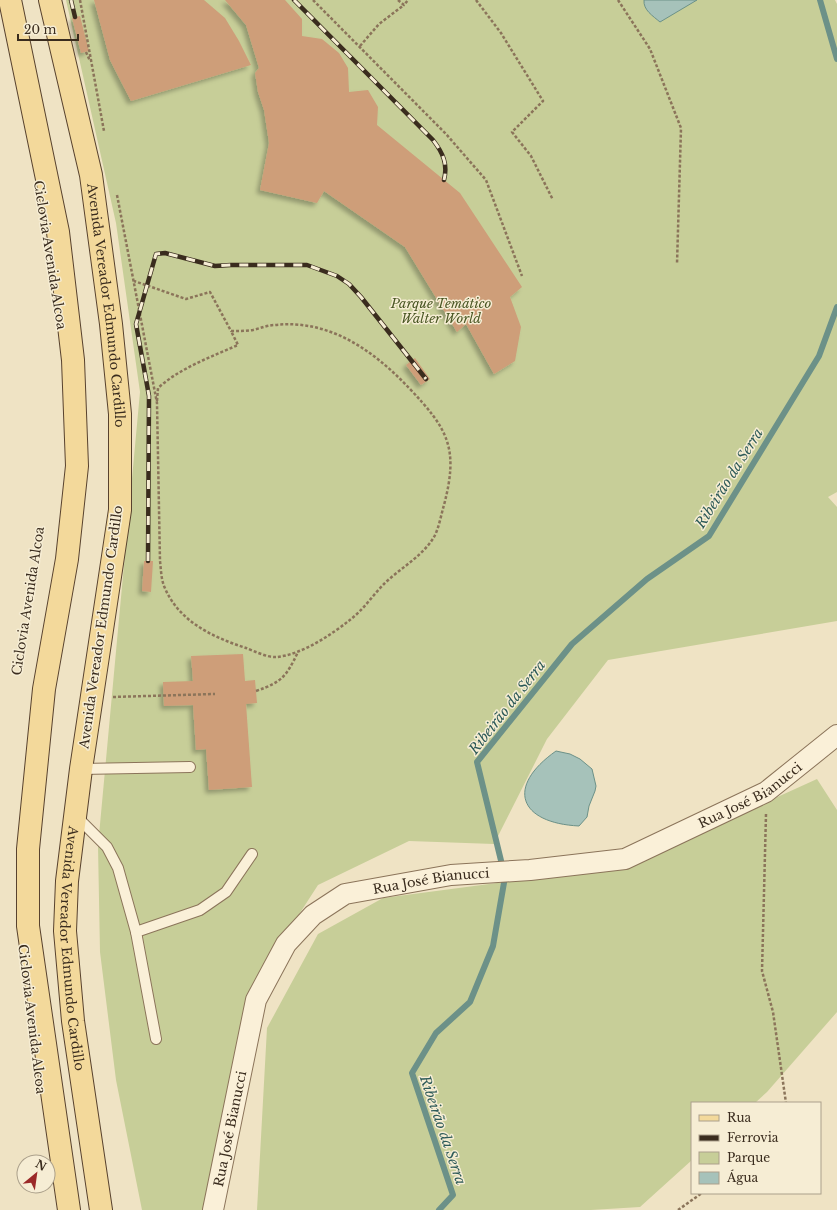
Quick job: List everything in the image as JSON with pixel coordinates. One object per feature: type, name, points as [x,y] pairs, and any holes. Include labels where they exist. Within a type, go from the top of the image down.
[{"type":"main road","points":[[10,0],[58,232],[73,360],[77,466],[67,559],[44,689],[28,849],[28,926],[69,1210]]},
{"type":"main road","name":"Avenida Vereador Edmundo Cardillo","points":[[50,0],[91,175],[111,324],[120,414],[120,510],[80,769],[67,881],[65,931],[73,1021],[101,1210]]},
{"type":"street","name":"Rua José Bianucci","points":[[213,1210],[256,1000],[286,944],[313,915],[346,894],[451,875],[530,870],[625,859],[766,792],[837,735]]},
{"type":"lane","points":[[80,769],[190,767]]},
{"type":"lane","points":[[75,814],[107,847],[118,868],[136,932],[156,1039]]},
{"type":"lane","points":[[136,932],[200,910],[226,892],[252,854]]},
{"type":"path","points":[[313,0],[446,134],[486,180],[522,276]]},
{"type":"path","points":[[398,0],[404,5]]},
{"type":"path","points":[[360,46],[379,24],[404,5],[408,0]]},
{"type":"path","points":[[476,0],[501,33],[543,101],[512,132],[531,156],[553,200]]},
{"type":"path","points":[[618,0],[650,49],[680,128],[677,264]]},
{"type":"path","points":[[86,52],[92,65]]},
{"type":"path","points":[[156,403],[158,388],[167,380],[197,363],[238,345],[232,331],[210,292],[186,299],[134,281],[156,403],[160,561],[163,584],[170,597],[182,614],[195,625],[217,638],[275,658],[298,652],[352,618],[385,583],[419,554],[435,536],[449,484],[452,465],[446,436],[424,404],[379,358],[343,336],[311,326],[275,324],[253,330],[232,331]]},
{"type":"path","points":[[256,691],[274,685],[288,673],[298,652]]},
{"type":"path","points":[[91,695],[113,697],[215,694]]},
{"type":"path","points":[[766,792],[762,971],[773,1012],[786,1102]]},
{"type":"path","points":[[678,1210],[701,1194]]},
{"type":"green space","name":"Parque Temático Walter World","points":[[66,0],[835,0],[837,4],[837,492],[828,497],[837,507],[837,621],[608,660],[547,739],[494,844],[409,841],[318,885],[252,987],[221,1120],[206,1210],[142,1210],[116,1080],[100,952],[98,846],[140,392],[116,223]]},
{"type":"green space","points":[[817,779],[837,810],[837,1012],[767,1092],[756,1102],[691,1102],[691,1161],[640,1207],[591,1210],[257,1210],[267,1028],[318,934],[383,898],[625,866]]},
{"type":"water","points":[[644,0],[697,0],[660,22],[647,10]]},
{"type":"water","points":[[556,751],[570,754],[580,759],[592,769],[596,786],[595,791],[589,806],[587,817],[579,826],[559,823],[543,818],[532,810],[526,801],[525,790],[530,777],[540,764]]},
{"type":"building","points":[[94,0],[204,0],[225,18],[251,65],[131,101],[110,60]]},
{"type":"building","points":[[225,0],[285,0],[302,19],[302,36],[322,39],[339,53],[348,68],[349,92],[368,90],[378,107],[377,125],[460,193],[522,287],[510,297],[521,327],[515,361],[494,374],[466,324],[457,332],[405,247],[324,191],[317,203],[260,190],[269,143],[264,110],[258,92],[255,73],[259,68],[246,25]]},
{"type":"building","points":[[80,16],[89,51],[81,53],[72,18]]},
{"type":"building","points":[[415,358],[430,379],[421,385],[406,365]]},
{"type":"building","points":[[144,561],[153,561],[151,592],[142,591]]},
{"type":"building","points":[[243,654],[245,681],[255,680],[257,703],[246,704],[252,787],[209,790],[206,749],[196,750],[193,705],[164,706],[163,682],[193,681],[191,656]]},
{"type":"waterway","name":"Ribeirão da Serra","points":[[820,0],[837,59]]},
{"type":"waterway","name":"Ribeirão da Serra","points":[[439,1210],[453,1195],[412,1073],[436,1033],[470,1002],[493,946],[505,877],[477,762],[572,644],[647,579],[709,536],[819,356],[837,307]]},
{"type":"railway","points":[[71,0],[75,17]]},
{"type":"railway","points":[[294,0],[433,140],[440,149],[444,159],[444,180]]},
{"type":"railway","points":[[148,561],[149,396],[136,324],[156,254],[165,253],[215,266],[307,265],[337,276],[349,284],[361,297],[426,379]]}]
